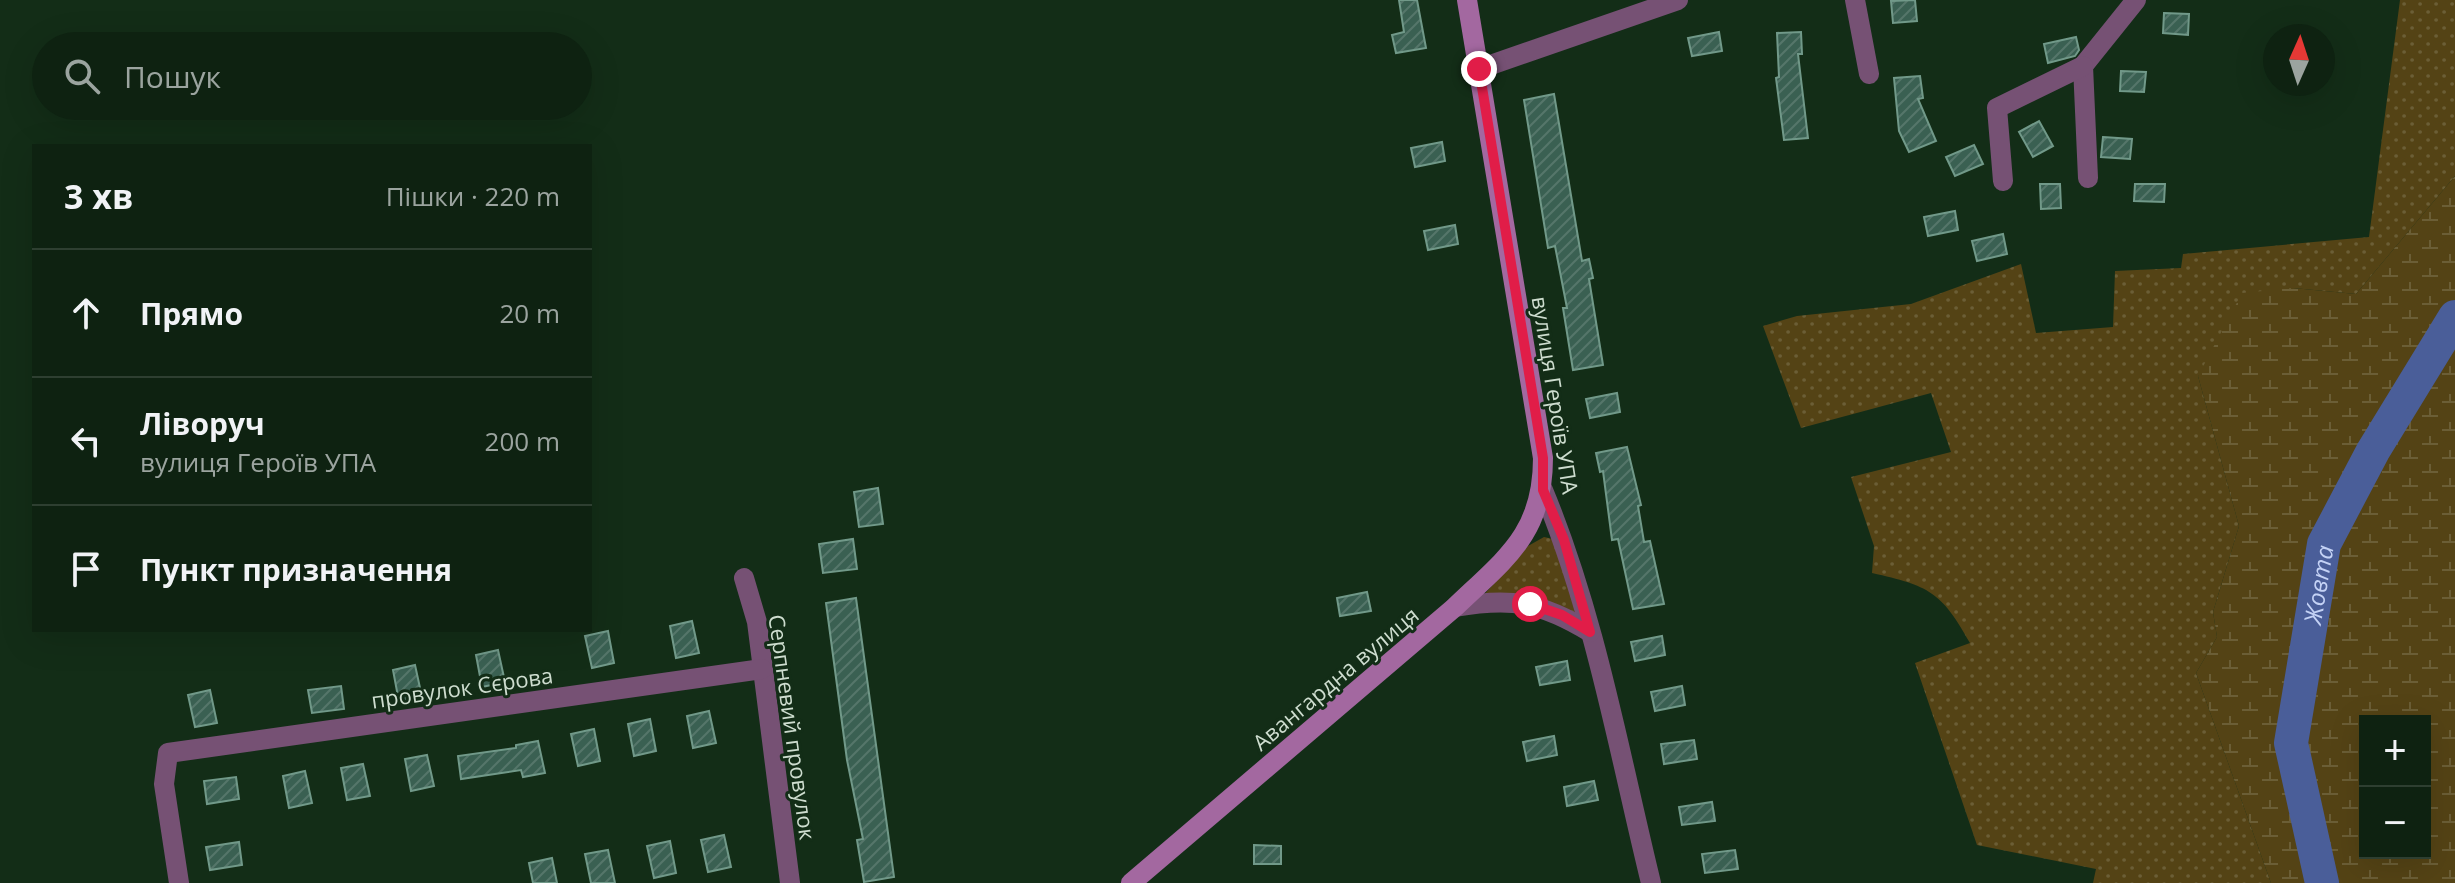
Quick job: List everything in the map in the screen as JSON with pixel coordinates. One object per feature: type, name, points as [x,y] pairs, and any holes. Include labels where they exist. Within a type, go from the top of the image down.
[{"type":"street","name":"вулиця Героїв УПА","points":[[1467,0],[1543,458],[1543,490],[1564,540],[1590,632],[1651,883]]},
{"type":"street","points":[[1479,69],[1678,0]]},
{"type":"street","points":[[1855,0],[1869,74]]},
{"type":"street","points":[[2003,181],[1997,108],[2083,66],[2136,0]]},
{"type":"street","points":[[2083,66],[2088,178]]},
{"type":"street","name":"Авангардна вулиця","points":[[1131,883],[1455,607],[1506,558],[1533,523],[1543,490]]},
{"type":"street","name":"Серпневий провулок","points":[[744,578],[757,622],[790,883]]},
{"type":"street","points":[[1455,607],[1496,600],[1530,604],[1562,615],[1590,632]]},
{"type":"street","name":"провулок Сєрова","points":[[179,883],[164,784],[168,753],[762,669]]},
{"type":"green space","points":[[2400,0],[2455,0],[2455,176],[2356,294],[2293,288],[2198,376],[2239,526],[2213,612],[2217,637],[2196,673],[2271,883],[2093,883],[2096,869],[1977,845],[1915,663],[1970,643],[1950,612],[1932,593],[1907,582],[1872,573],[1874,546],[1851,477],[1951,452],[1931,393],[1801,428],[1763,326],[1797,316],[1911,304],[2021,264],[2036,333],[2113,327],[2115,271],[2181,268],[2183,254],[2369,237]]},
{"type":"green space","points":[[2455,176],[2455,883],[2271,883],[2196,673],[2217,637],[2213,612],[2239,526],[2198,376],[2242,293],[2293,288],[2356,294]]},
{"type":"green space","points":[[1544,537],[1553,539],[1581,620],[1481,598],[1528,546]]},
{"type":"building","points":[[1399,0],[1417,0],[1426,48],[1396,53],[1392,35],[1404,32]]},
{"type":"building","points":[[1915,0],[1917,21],[1893,23],[1891,1]]},
{"type":"building","points":[[2164,13],[2189,14],[2188,35],[2163,33]]},
{"type":"building","points":[[1719,32],[1722,51],[1692,56],[1688,38]]},
{"type":"building","points":[[1801,32],[1802,54],[1798,54],[1808,138],[1784,140],[1776,78],[1779,77],[1777,33]]},
{"type":"building","points":[[2076,37],[2079,50],[2075,56],[2048,63],[2044,44]]},
{"type":"building","points":[[2121,71],[2146,72],[2144,92],[2120,91]]},
{"type":"building","points":[[1920,76],[1923,98],[1918,99],[1936,141],[1909,152],[1899,131],[1894,78]]},
{"type":"building","points":[[1554,94],[1582,261],[1589,259],[1593,278],[1589,279],[1603,365],[1573,370],[1563,308],[1567,308],[1555,246],[1548,248],[1524,100]]},
{"type":"building","points":[[2039,121],[2053,146],[2033,157],[2019,132]]},
{"type":"building","points":[[2103,137],[2132,139],[2130,159],[2101,157]]},
{"type":"building","points":[[1442,142],[1445,161],[1415,167],[1411,148]]},
{"type":"building","points":[[1974,145],[1983,164],[1955,176],[1946,157]]},
{"type":"building","points":[[2040,184],[2060,184],[2061,208],[2041,209]]},
{"type":"building","points":[[2135,184],[2165,184],[2164,202],[2134,201]]},
{"type":"building","points":[[1955,211],[1958,230],[1928,236],[1924,217]]},
{"type":"building","points":[[1455,225],[1458,244],[1428,250],[1424,231]]},
{"type":"building","points":[[2003,234],[2007,254],[1977,261],[1972,241]]},
{"type":"building","points":[[1617,393],[1620,412],[1590,418],[1586,399]]},
{"type":"building","points":[[1627,447],[1641,505],[1638,506],[1644,542],[1650,541],[1664,604],[1633,609],[1618,539],[1612,540],[1603,471],[1600,472],[1596,453]]},
{"type":"building","points":[[878,488],[883,524],[859,527],[854,492]]},
{"type":"building","points":[[853,539],[857,569],[823,573],[819,544]]},
{"type":"building","points":[[1367,592],[1371,611],[1340,616],[1337,598]]},
{"type":"building","points":[[856,598],[894,877],[864,882],[857,840],[863,839],[847,760],[826,603]]},
{"type":"building","points":[[692,621],[699,653],[676,658],[670,626]]},
{"type":"building","points":[[608,631],[614,663],[592,668],[585,636]]},
{"type":"building","points":[[1662,636],[1665,655],[1635,661],[1631,642]]},
{"type":"building","points":[[498,650],[505,682],[482,687],[476,655]]},
{"type":"building","points":[[1567,661],[1570,680],[1540,685],[1536,667]]},
{"type":"building","points":[[415,665],[422,697],[399,702],[393,670]]},
{"type":"building","points":[[341,686],[344,709],[312,713],[308,690]]},
{"type":"building","points":[[1682,686],[1685,705],[1655,711],[1651,692]]},
{"type":"building","points":[[210,690],[217,723],[195,727],[188,695]]},
{"type":"building","points":[[709,711],[716,743],[693,748],[687,716]]},
{"type":"building","points":[[650,719],[656,751],[634,756],[628,724]]},
{"type":"building","points":[[594,729],[600,761],[578,766],[571,734]]},
{"type":"building","points":[[1554,736],[1557,755],[1527,761],[1523,742]]},
{"type":"building","points":[[1694,740],[1697,759],[1664,764],[1661,744]]},
{"type":"building","points":[[538,741],[545,773],[523,777],[521,770],[461,779],[458,756],[516,748],[516,745]]},
{"type":"building","points":[[427,755],[434,786],[411,791],[405,759]]},
{"type":"building","points":[[363,764],[370,796],[347,800],[341,768]]},
{"type":"building","points":[[305,771],[312,803],[289,808],[283,776]]},
{"type":"building","points":[[236,777],[239,799],[207,804],[204,781]]},
{"type":"building","points":[[1594,781],[1598,800],[1567,806],[1564,787]]},
{"type":"building","points":[[1712,802],[1715,821],[1682,825],[1679,807]]},
{"type":"building","points":[[724,835],[731,867],[708,872],[701,840]]},
{"type":"building","points":[[670,841],[676,873],[654,878],[647,846]]},
{"type":"building","points":[[239,842],[242,865],[210,870],[206,847]]},
{"type":"building","points":[[1254,845],[1281,846],[1281,864],[1254,864]]},
{"type":"building","points":[[608,850],[615,883],[591,883],[585,854]]},
{"type":"building","points":[[1735,850],[1738,869],[1705,873],[1702,854]]},
{"type":"building","points":[[552,858],[557,883],[533,883],[529,863]]},
{"type":"waterway","name":"Жовта","points":[[2322,883],[2291,743],[2324,544],[2373,451],[2455,317]]},
{"type":"route","points":[[1479,69],[1543,458],[1543,490],[1564,540],[1590,632],[1562,615],[1530,604]]}]
